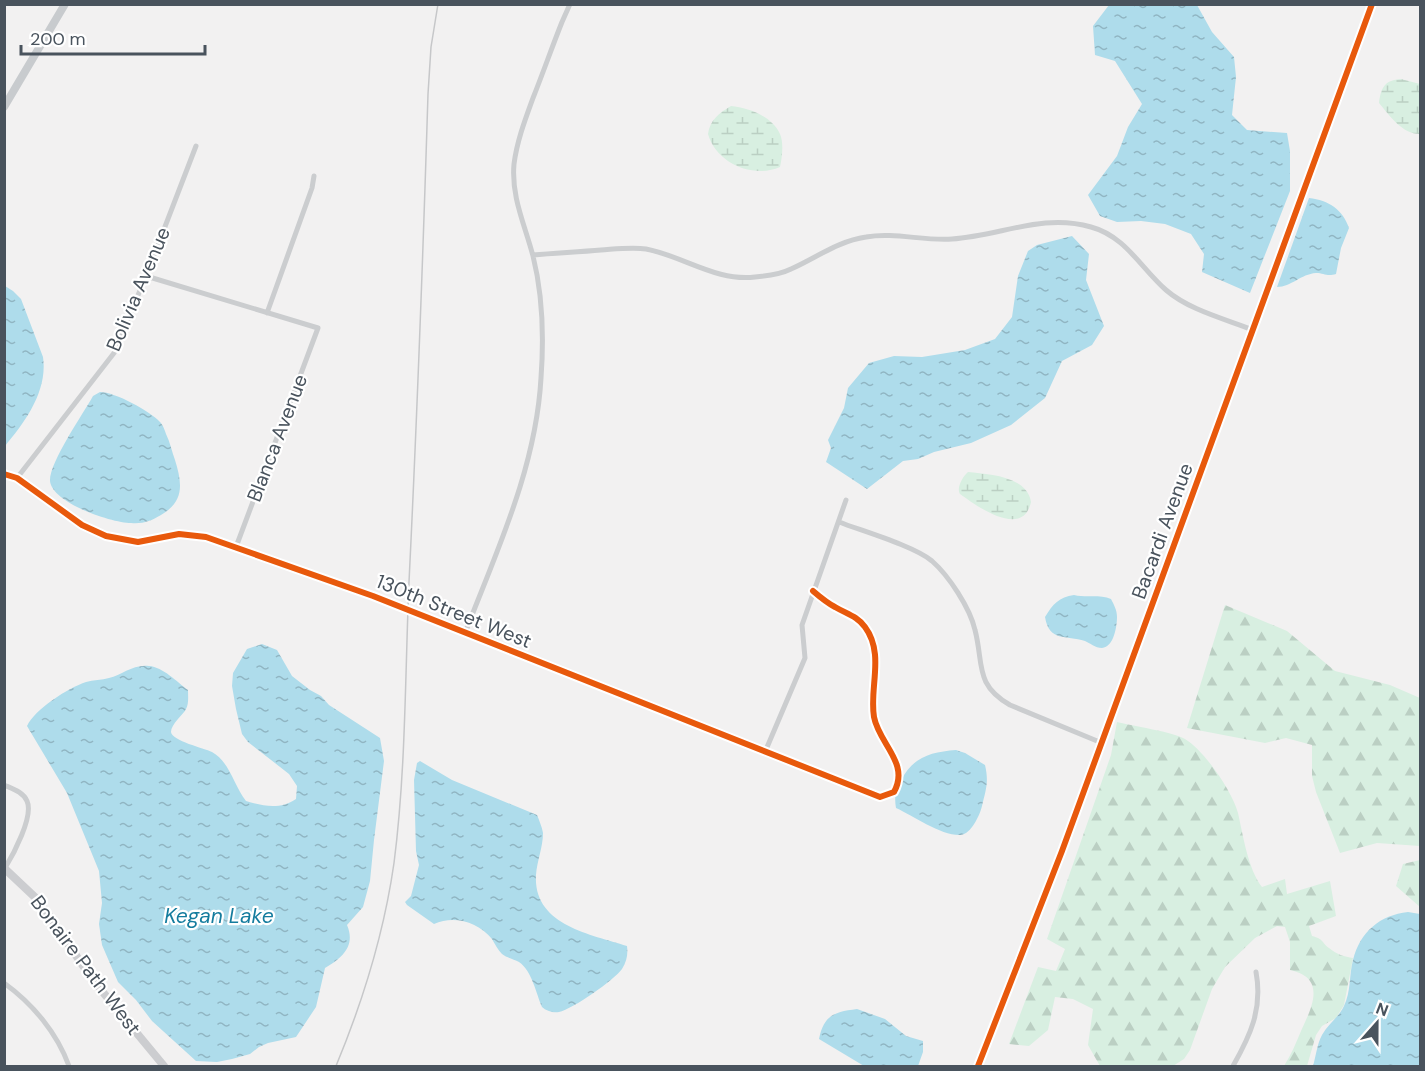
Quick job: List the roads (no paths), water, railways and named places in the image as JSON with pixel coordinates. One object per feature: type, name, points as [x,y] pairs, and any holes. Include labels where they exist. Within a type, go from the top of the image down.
[{"type":"main road","points":[[4,107],[65,4]]},
{"type":"street","points":[[465,633],[517,500],[535,425],[541,379],[540,290],[533,255],[519,216],[514,191],[514,164],[520,135],[570,4]]},
{"type":"street","name":"Bacardi Avenue","points":[[978,1066],[1059,860],[1372,4]]},
{"type":"street","name":"Bolivia Avenue","points":[[17,478],[114,353],[195,146]]},
{"type":"street","points":[[146,276],[267,313],[312,188],[314,176]]},
{"type":"street","points":[[533,255],[644,249],[670,254],[717,274],[754,278],[788,270],[836,246],[865,237],[889,235],[953,239],[1045,222],[1069,221],[1094,227],[1117,240],[1130,250],[1166,290],[1181,301],[1252,330]]},
{"type":"street","name":"Blanca Avenue","points":[[236,547],[318,328],[267,313]]},
{"type":"street","name":"130th Street West","points":[[4,474],[17,478],[82,525],[106,536],[138,542],[180,534],[206,537],[373,596],[880,797],[894,792],[900,778],[899,768],[874,719],[876,673],[872,644],[866,628],[853,615],[824,601],[813,591]]},
{"type":"street","points":[[765,752],[805,658],[802,625],[846,500]]},
{"type":"street","points":[[839,522],[916,551],[941,570],[970,613],[983,675],[988,687],[998,698],[1102,743]]},
{"type":"street","points":[[4,785],[16,789],[24,796],[29,808],[15,852],[5,868]]},
{"type":"street","name":"Bonaire Path West","points":[[5,868],[39,901],[92,979],[164,1066]]},
{"type":"street","points":[[1233,1066],[1255,1022],[1258,997],[1256,972]]},
{"type":"street","points":[[4,983],[28,1003],[46,1025],[69,1066]]},
{"type":"water","points":[[1109,5],[1197,5],[1212,32],[1234,57],[1236,77],[1232,115],[1247,130],[1287,133],[1290,151],[1290,191],[1250,293],[1202,272],[1204,254],[1191,234],[1165,224],[1141,221],[1117,222],[1100,216],[1088,195],[1117,156],[1128,127],[1142,104],[1115,61],[1095,55],[1093,26]]},
{"type":"water","points":[[1309,198],[1323,201],[1334,207],[1343,216],[1349,228],[1341,248],[1336,274],[1311,274],[1277,287]]},
{"type":"water","points":[[1072,236],[1089,254],[1086,280],[1104,326],[1092,345],[1062,361],[1045,398],[1011,425],[971,443],[934,452],[918,459],[903,461],[867,489],[826,462],[831,448],[828,440],[844,408],[848,388],[869,363],[894,356],[922,357],[965,350],[995,339],[1012,317],[1018,276],[1028,251],[1037,245]]},
{"type":"water","points":[[5,286],[21,299],[43,357],[44,370],[33,405],[5,446]]},
{"type":"water","points":[[100,392],[132,403],[149,413],[164,428],[177,468],[180,491],[169,510],[150,520],[139,523],[122,522],[98,516],[71,504],[53,489],[50,481],[55,463],[93,396]]},
{"type":"water","points":[[1074,595],[1111,599],[1116,610],[1117,621],[1114,636],[1106,647],[1097,647],[1085,641],[1059,636],[1050,630],[1045,617],[1048,612],[1060,599]]},
{"type":"water","name":"Kegan Lake","points":[[262,644],[277,650],[292,676],[321,696],[329,705],[380,738],[384,761],[370,881],[363,907],[347,925],[350,939],[346,951],[325,968],[316,1007],[296,1037],[268,1043],[250,1054],[232,1059],[217,1062],[196,1061],[152,1021],[118,982],[102,945],[99,924],[102,903],[99,871],[67,793],[27,726],[44,706],[79,685],[114,677],[138,667],[154,667],[165,672],[188,690],[187,707],[173,726],[171,732],[173,735],[218,756],[228,768],[246,801],[265,805],[284,805],[296,799],[297,786],[289,774],[248,742],[242,734],[232,686],[233,673],[247,649]]},
{"type":"water","points":[[956,750],[985,765],[987,776],[986,790],[979,814],[972,828],[961,835],[936,829],[896,808],[895,804],[898,788],[911,766],[931,754]]},
{"type":"water","points":[[420,761],[452,780],[537,815],[543,833],[536,875],[538,892],[544,906],[566,925],[627,946],[626,960],[618,974],[574,1006],[559,1012],[546,1010],[542,1007],[523,966],[502,954],[492,939],[480,928],[457,920],[434,924],[407,905],[405,902],[411,896],[419,865],[416,851],[414,780],[417,763]]},
{"type":"water","points":[[1408,912],[1420,914],[1420,1066],[1313,1066],[1322,1035],[1346,1001],[1353,960],[1361,941],[1366,933],[1380,921]]},
{"type":"water","points":[[857,1009],[885,1019],[906,1036],[923,1041],[923,1052],[918,1066],[864,1066],[819,1039],[824,1025],[831,1016]]},
{"type":"railway","points":[[336,1066],[364,992],[385,915],[398,828],[420,338],[428,94],[431,47],[438,4]]}]
